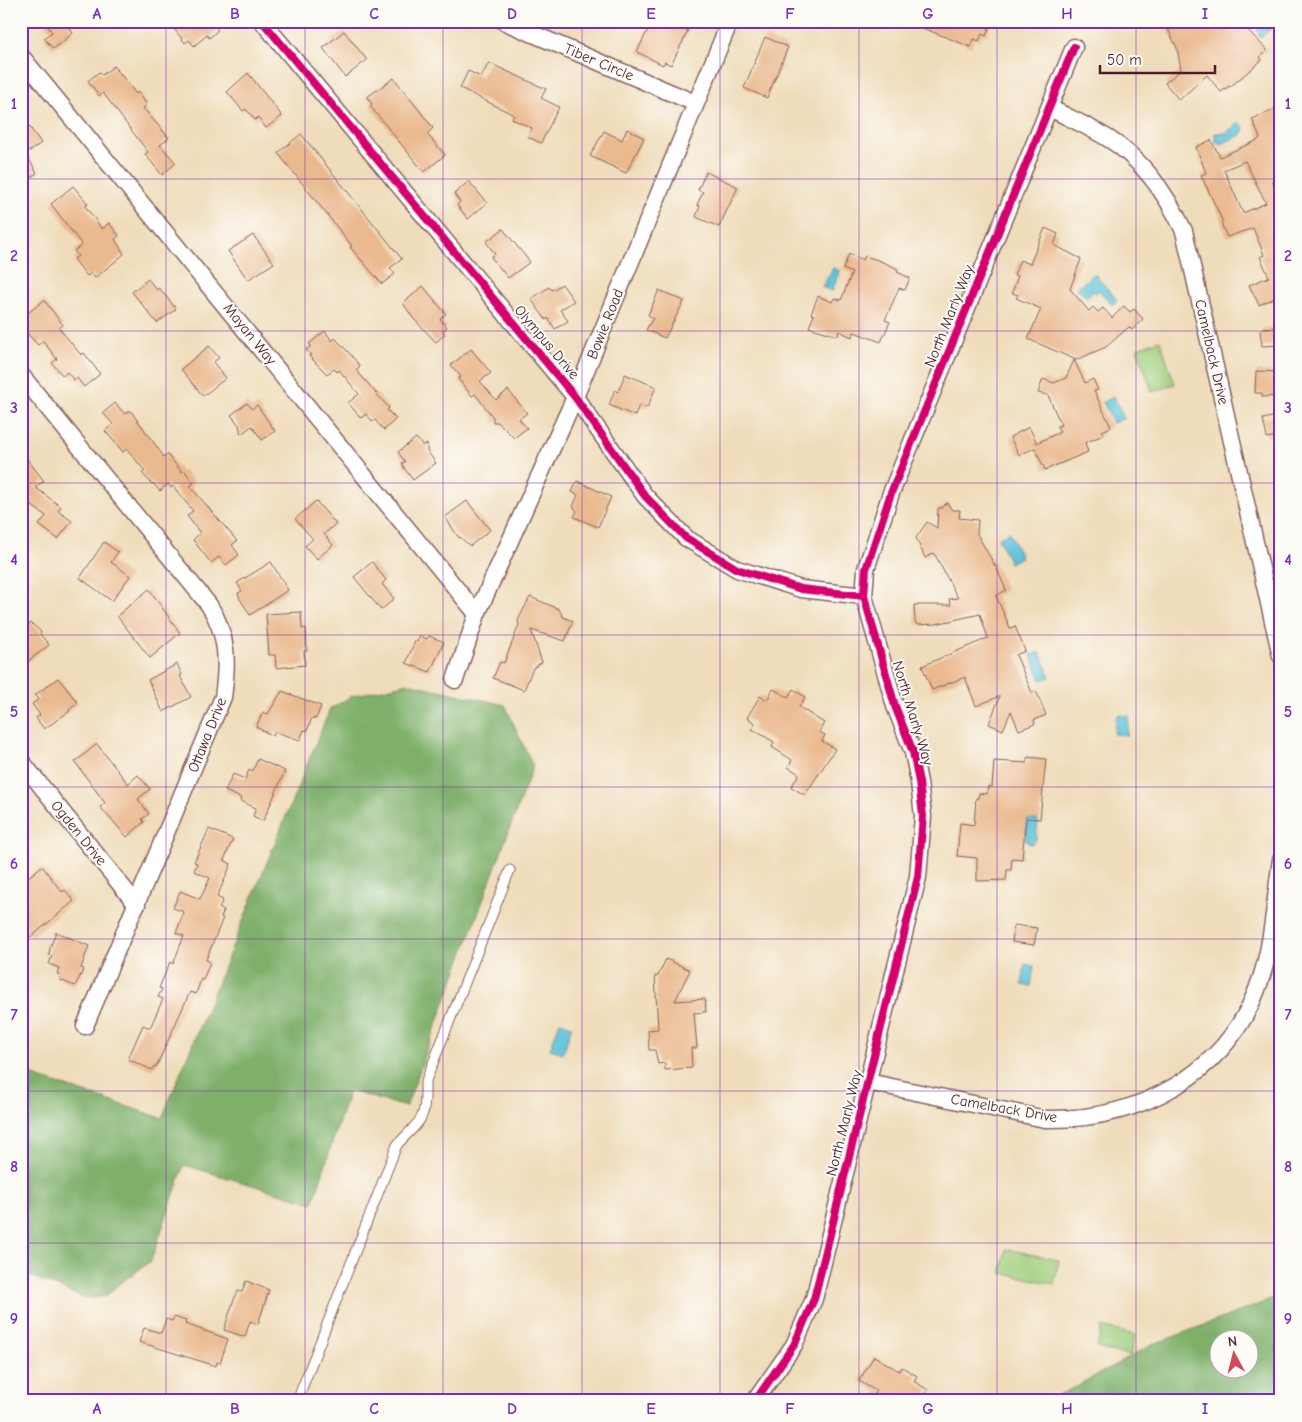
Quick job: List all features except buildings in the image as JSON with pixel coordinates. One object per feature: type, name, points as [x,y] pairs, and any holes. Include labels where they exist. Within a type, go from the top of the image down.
[{"type":"street","name":"Olympus Drive","points":[[262,21],[575,397],[645,496],[686,538],[737,569],[801,589],[864,596]]},
{"type":"street","name":"Tiber Circle","points":[[503,21],[694,103]]},
{"type":"street","name":"Bowie Road","points":[[455,680],[477,614],[575,397],[694,103],[730,21]]},
{"type":"street","name":"North Marly Way","points":[[755,1401],[794,1345],[814,1299],[918,877],[923,816],[920,785],[913,752],[895,706],[864,596],[868,562],[891,494],[1074,46]]},
{"type":"street","name":"Mayan Way","points":[[21,56],[477,614]]},
{"type":"street","name":"Camelback Drive","points":[[1050,108],[1109,139],[1127,153],[1161,189],[1184,231],[1281,656]]},
{"type":"street","name":"Ottawa Drive","points":[[21,375],[209,605],[219,622],[225,640],[227,672],[223,697],[85,1026]]},
{"type":"street","name":"Ogden Drive","points":[[21,761],[137,905]]},
{"type":"street","name":"Camelback Drive","points":[[868,1082],[1045,1119],[1072,1120],[1100,1116],[1132,1108],[1170,1090],[1204,1065],[1220,1049],[1249,1006],[1264,969],[1281,860]]},
{"type":"lane","points":[[297,1401],[396,1145],[423,1117],[426,1109],[426,1083],[510,870]]},
{"type":"green space","points":[[1160,340],[1175,384],[1152,392],[1137,348]]},
{"type":"green space","points":[[408,683],[505,705],[533,766],[406,1107],[349,1091],[313,1203],[184,1165],[151,1261],[106,1296],[86,1299],[21,1272],[21,1072],[162,1118],[330,709],[352,696]]},
{"type":"green space","points":[[1006,1249],[1059,1260],[1054,1284],[1001,1273]]},
{"type":"green space","points":[[1281,1296],[1281,1401],[1049,1401],[1154,1344]]},
{"type":"green space","points":[[1102,1327],[1135,1335],[1130,1356],[1097,1348]]},
{"type":"water","points":[[1260,21],[1276,21],[1277,24],[1260,37],[1257,29]]},
{"type":"water","points":[[1239,122],[1244,127],[1241,135],[1221,144],[1215,141],[1215,133],[1226,133]]},
{"type":"water","points":[[833,268],[840,271],[832,291],[822,287]]},
{"type":"water","points":[[1094,273],[1117,300],[1112,305],[1099,290],[1095,293],[1093,291],[1086,297],[1077,288]]},
{"type":"water","points":[[1114,397],[1124,418],[1113,423],[1103,402]]},
{"type":"water","points":[[1009,532],[1021,557],[1010,563],[998,538]]},
{"type":"water","points":[[1040,652],[1050,677],[1041,680],[1031,655]]},
{"type":"water","points":[[1119,715],[1129,716],[1127,735],[1114,734],[1116,717]]},
{"type":"water","points":[[1027,819],[1038,820],[1036,840],[1032,844],[1028,843],[1025,839]]},
{"type":"water","points":[[1025,964],[1034,966],[1031,986],[1022,985]]},
{"type":"water","points":[[560,1022],[572,1026],[563,1053],[550,1049]]},
{"type":"waterway","points":[[1270,1401],[1281,1394]]},
{"type":"cycle path","points":[[262,21],[575,397],[645,496],[686,538],[737,569],[801,589],[864,596]]},
{"type":"cycle path","points":[[755,1401],[794,1345],[814,1299],[918,877],[923,816],[919,782],[913,752],[895,706],[864,596],[866,569],[891,493],[1074,47]]}]
